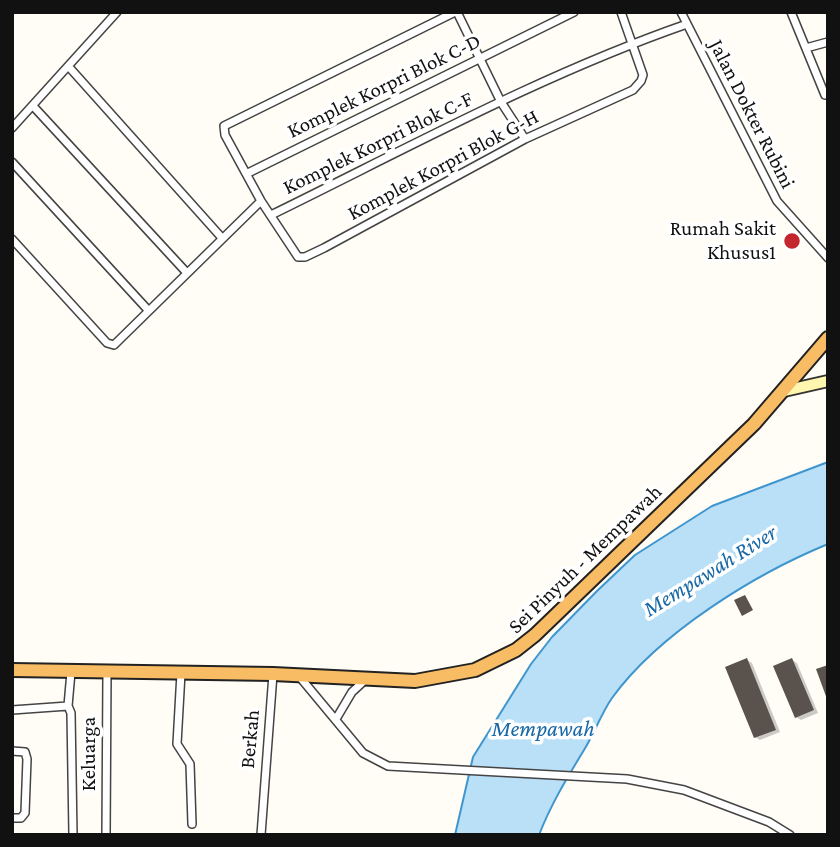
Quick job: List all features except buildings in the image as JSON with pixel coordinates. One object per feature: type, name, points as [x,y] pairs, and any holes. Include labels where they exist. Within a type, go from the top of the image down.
[{"type":"highway","name":"Sei Pinyuh - Mempawah","points":[[12,670],[273,674],[364,681],[415,681],[475,670],[516,650],[605,569],[784,391],[828,338]]},
{"type":"main road","points":[[784,391],[828,381]]},
{"type":"street","points":[[12,128],[117,12]]},
{"type":"street","points":[[271,215],[225,135],[224,126],[456,12],[482,58],[501,102],[525,139]]},
{"type":"street","name":"Komplek Korpri Blok C-D","points":[[248,173],[575,12]]},
{"type":"street","points":[[621,12],[632,42]]},
{"type":"street","name":"Jalan Dokter Rubini","points":[[681,12],[777,201],[828,258]]},
{"type":"street","points":[[791,12],[825,95]]},
{"type":"street","name":"Komplek Korpri Blok C-F","points":[[271,215],[501,102],[632,42],[687,24]]},
{"type":"street","name":"Komplek Korpri Blok G-H","points":[[271,215],[298,257],[305,257],[525,139],[633,90],[641,82],[643,75],[632,42]]},
{"type":"street","points":[[807,48],[828,42]]},
{"type":"street","points":[[69,67],[222,238]]},
{"type":"street","points":[[33,106],[187,273]]},
{"type":"street","points":[[12,162],[148,310]]},
{"type":"street","points":[[12,239],[107,343],[116,345],[148,310],[261,201]]},
{"type":"street","points":[[71,672],[68,706],[71,713],[73,835]]},
{"type":"street","name":"Keluarga","points":[[106,835],[107,673]]},
{"type":"street","points":[[181,673],[177,744],[190,764],[192,824]]},
{"type":"street","name":"Berkah","points":[[261,835],[273,674]]},
{"type":"street","points":[[299,676],[363,753],[378,763],[400,769],[596,776],[684,790],[769,822],[790,835]]},
{"type":"street","points":[[336,719],[352,692],[364,681]]},
{"type":"street","points":[[12,710],[68,706]]},
{"type":"street","points":[[12,751],[25,752],[27,759],[25,813],[21,818],[12,818]]},
{"type":"water","name":"Mempawah","points":[[828,462],[828,544],[770,572],[710,608],[655,651],[632,674],[608,704],[565,781],[539,835],[455,835],[473,757],[531,664],[552,637],[597,591],[635,555],[712,506]]},
{"type":"place","name":"Rumah Sakit Khusus1","points":[[792,241]]},
{"type":"water label","name":"Mempawah River","points":[[710,571]]}]
